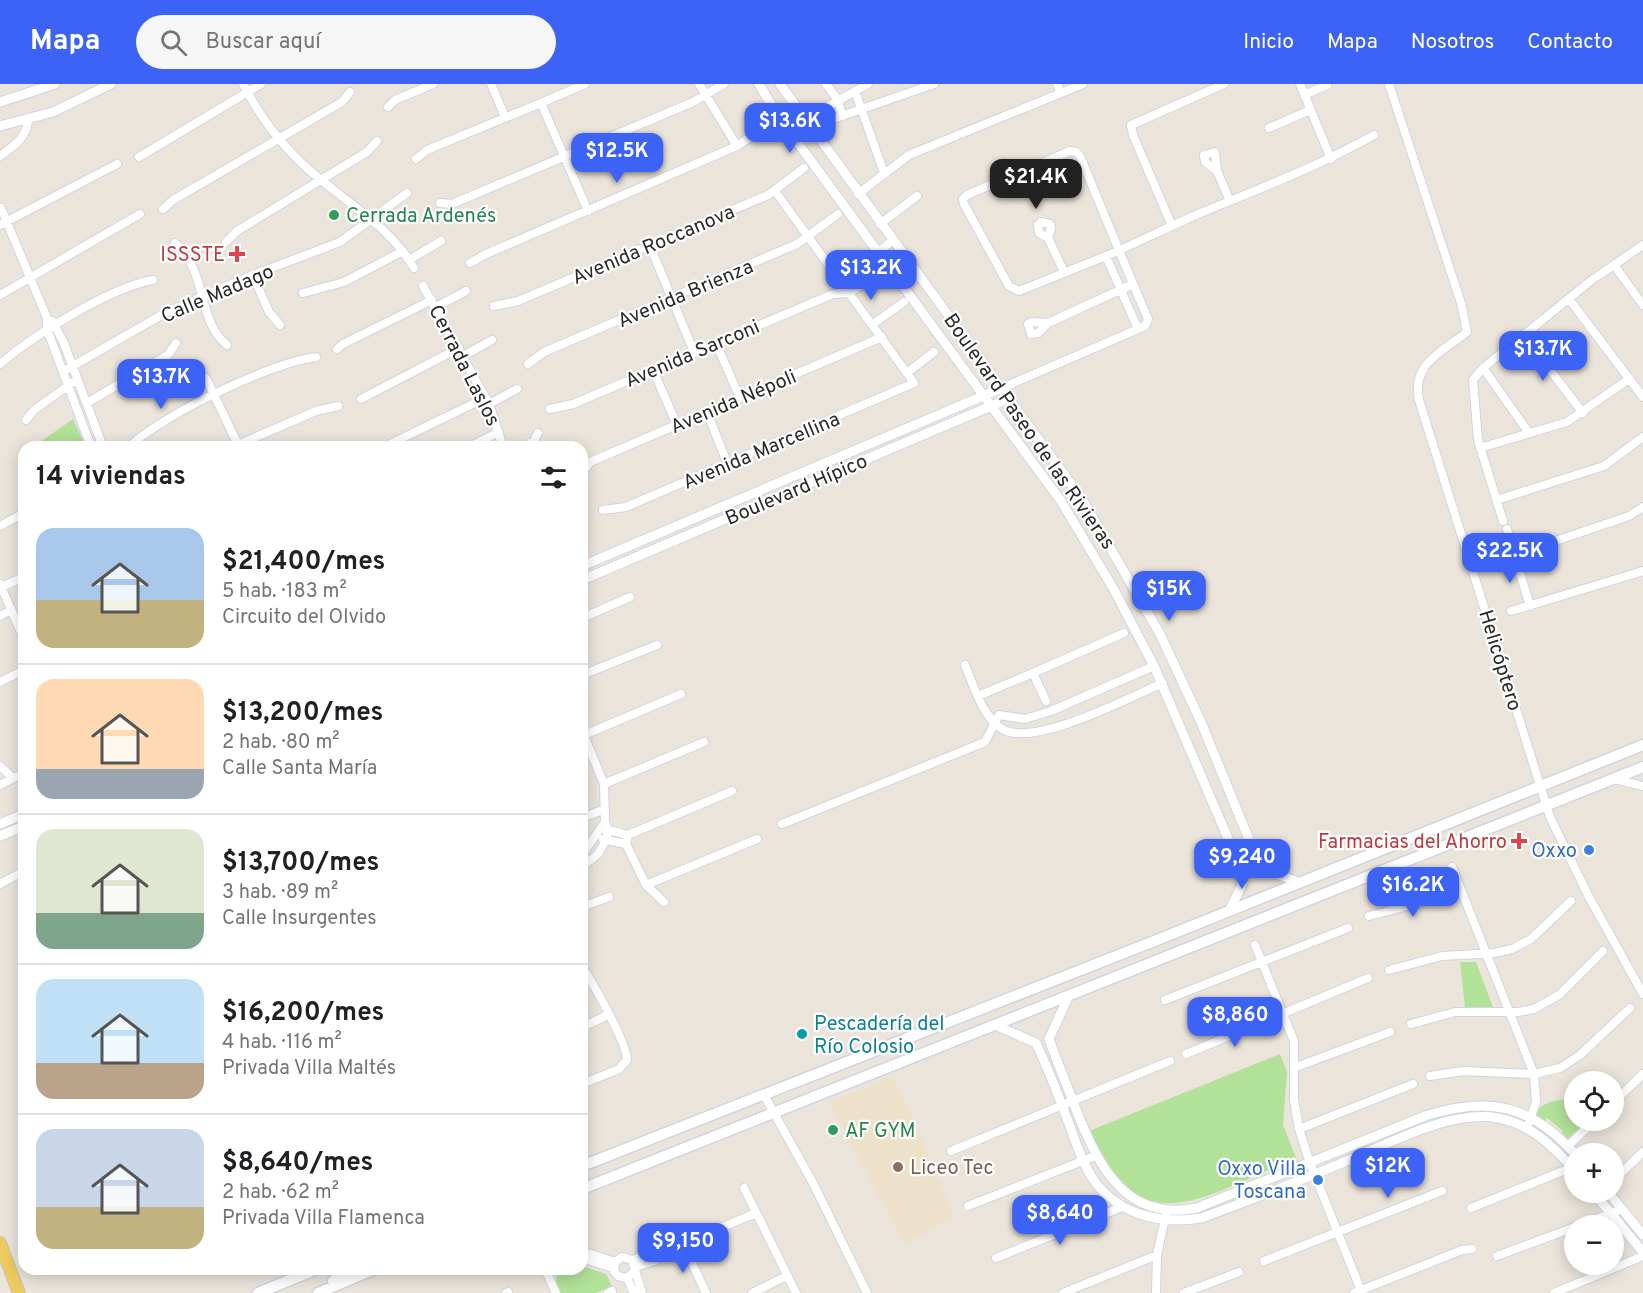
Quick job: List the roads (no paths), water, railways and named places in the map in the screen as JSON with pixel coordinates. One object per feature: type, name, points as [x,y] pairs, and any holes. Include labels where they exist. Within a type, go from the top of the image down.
[{"type":"main road","points":[[588,1164],[1152,942],[1643,745]]},
{"type":"main road","points":[[588,1187],[1643,767]]},
{"type":"main road","points":[[1152,942],[1159,959]]},
{"type":"main road","points":[[0,1243],[20,1293]]},
{"type":"main road","points":[[258,1293],[302,1275]]},
{"type":"main road","points":[[317,1293],[321,1287],[344,1275]]},
{"type":"main road","points":[[317,1293],[360,1275]]},
{"type":"street","points":[[0,102],[55,84]]},
{"type":"street","points":[[0,126],[28,120],[66,107],[111,84]]},
{"type":"street","points":[[243,84],[279,140],[321,181],[370,218],[403,251],[414,268]]},
{"type":"street","points":[[139,158],[261,84]]},
{"type":"street","points":[[388,107],[395,99],[433,84]]},
{"type":"street","points":[[491,84],[505,117]]},
{"type":"street","points":[[416,159],[427,150],[541,103],[571,87],[585,84]]},
{"type":"street","points":[[699,84],[737,146]]},
{"type":"street","points":[[440,203],[452,204],[706,95],[724,84]]},
{"type":"street","points":[[761,88],[771,84]]},
{"type":"street","name":"Boulevard Paseo de las Rivieras","points":[[780,84],[817,138],[1082,499],[1160,634],[1201,722],[1257,859],[1271,872],[1298,882]]},
{"type":"street","points":[[826,84],[838,100],[842,116]]},
{"type":"street","points":[[805,119],[868,84]]},
{"type":"street","points":[[817,138],[829,121],[934,84]]},
{"type":"street","points":[[1057,84],[1061,93]]},
{"type":"street","points":[[858,194],[897,162],[922,149],[1083,84]]},
{"type":"street","points":[[1172,226],[1131,130],[1131,125],[1224,84]]},
{"type":"street","points":[[1299,84],[1331,159]]},
{"type":"street","name":"Helicóptero","points":[[1389,84],[1447,259],[1467,332],[1425,366],[1417,378],[1416,387],[1545,805],[1589,897],[1643,994]]},
{"type":"street","points":[[1304,95],[1327,85]]},
{"type":"street","name":"Boulevard Paseo de las Rivieras","points":[[761,88],[888,266],[1061,501],[1113,588],[1163,683],[1242,874],[1242,885],[1229,910]]},
{"type":"street","points":[[855,91],[884,173]]},
{"type":"street","points":[[163,209],[173,200],[342,102],[350,92]]},
{"type":"street","points":[[541,103],[588,211]]},
{"type":"street","points":[[823,109],[829,121]]},
{"type":"street","points":[[1269,128],[1310,110]]},
{"type":"street","points":[[0,156],[20,142],[27,132],[28,120]]},
{"type":"street","points":[[470,263],[486,254],[737,146],[769,124]]},
{"type":"street","points":[[1002,388],[1148,323],[1119,250],[1076,152],[1070,151],[967,195],[963,199],[964,204],[1013,290],[1019,291],[1106,256],[1119,250],[1172,226],[1331,159],[1374,135]]},
{"type":"street","points":[[226,242],[237,231],[367,152],[377,141]]},
{"type":"street","points":[[3,223],[117,164]]},
{"type":"street","name":"Avenida Roccanova","points":[[494,306],[518,301],[775,191],[804,168]]},
{"type":"street","points":[[1217,171],[1230,201]]},
{"type":"street","points":[[775,191],[908,372],[933,352]]},
{"type":"street","name":"Calle Madago","points":[[64,371],[165,313],[253,275],[340,242],[370,218],[407,194]]},
{"type":"street","points":[[880,224],[917,196]]},
{"type":"street","points":[[1,208],[3,223],[47,318],[47,329],[89,441]]},
{"type":"street","points":[[0,295],[28,276],[140,214]]},
{"type":"street","name":"Avenida Brienza","points":[[528,364],[544,352],[672,299],[808,237],[838,214]]},
{"type":"street","points":[[1048,238],[1064,272]]},
{"type":"street","points":[[409,260],[441,241]]},
{"type":"street","name":"Avenida Sarconi","points":[[833,294],[892,241]]},
{"type":"street","points":[[175,243],[184,252],[199,279],[204,295],[204,306],[216,337],[226,345]]},
{"type":"street","points":[[1503,521],[1480,448],[1472,385],[1483,368],[1523,335],[1596,277],[1643,245]]},
{"type":"street","points":[[650,246],[694,352]]},
{"type":"street","points":[[303,293],[344,282],[403,251]]},
{"type":"street","points":[[1106,256],[1138,329]]},
{"type":"street","points":[[1614,265],[1643,305]]},
{"type":"street","points":[[850,293],[888,266]]},
{"type":"street","points":[[253,275],[269,312],[280,325]]},
{"type":"street","points":[[0,364],[56,324],[134,285],[153,280]]},
{"type":"street","points":[[1048,323],[1133,284]]},
{"type":"street","name":"Cerrada Laslos","points":[[423,286],[487,401],[501,441]]},
{"type":"street","points":[[337,349],[350,340],[466,291]]},
{"type":"street","name":"Avenida Sarconi","points":[[550,409],[573,404],[833,294],[850,293]]},
{"type":"street","points":[[1569,299],[1643,397]]},
{"type":"street","points":[[873,324],[904,302]]},
{"type":"street","points":[[47,318],[56,324],[101,441]]},
{"type":"street","points":[[1523,335],[1583,413]]},
{"type":"street","name":"Avenida Népoli","points":[[588,465],[590,462],[882,337]]},
{"type":"street","points":[[463,356],[492,340]]},
{"type":"street","points":[[87,404],[168,355],[176,343]]},
{"type":"street","points":[[716,343],[740,398]]},
{"type":"street","points":[[361,399],[459,348]]},
{"type":"street","points":[[139,441],[212,395],[295,361],[316,357]]},
{"type":"street","points":[[1483,368],[1530,433]]},
{"type":"street","points":[[653,369],[677,425]]},
{"type":"street","name":"Avenida Marcellina","points":[[603,510],[620,509],[907,387],[914,380],[908,372]]},
{"type":"street","points":[[206,378],[234,441]]},
{"type":"street","points":[[1480,448],[1567,422],[1629,379]]},
{"type":"street","points":[[26,420],[78,380]]},
{"type":"street","name":"Boulevard Hípico","points":[[588,563],[1002,388]]},
{"type":"street","points":[[397,441],[518,389]]},
{"type":"street","name":"Boulevard Hípico","points":[[588,577],[1010,398]]},
{"type":"street","points":[[247,441],[316,411],[338,406]]},
{"type":"street","points":[[707,412],[728,465]]},
{"type":"street","points":[[480,441],[499,432]]},
{"type":"street","points":[[534,441],[538,433]]},
{"type":"street","points":[[93,441],[99,436]]},
{"type":"street","points":[[1497,500],[1604,466],[1643,437]]},
{"type":"street","points":[[1514,555],[1629,516],[1643,507]]},
{"type":"street","points":[[0,526],[18,516]]},
{"type":"street","points":[[1507,529],[1530,606]]},
{"type":"street","points":[[1511,611],[1643,571]]},
{"type":"street","points":[[18,580],[1,585],[18,626]]},
{"type":"street","points":[[588,615],[630,597]]},
{"type":"street","points":[[0,616],[11,610]]},
{"type":"street","points":[[978,696],[1124,633]]},
{"type":"street","points":[[588,673],[657,645]]},
{"type":"street","points":[[965,665],[978,696],[995,722],[1015,734],[1032,734],[1057,728],[1163,683]]},
{"type":"street","points":[[782,824],[984,742],[999,715],[1025,719],[1051,711],[1154,666]]},
{"type":"street","points":[[0,682],[18,673]]},
{"type":"street","points":[[1033,673],[1046,701]]},
{"type":"street","points":[[588,731],[681,694]]},
{"type":"street","points":[[604,784],[704,742]]},
{"type":"street","points":[[588,755],[604,784],[605,808],[602,825],[588,847]]},
{"type":"street","points":[[0,766],[13,778]]},
{"type":"street","points":[[0,784],[18,775]]},
{"type":"street","points":[[1614,779],[1643,786]]},
{"type":"street","points":[[602,825],[608,830],[628,835],[732,791]]},
{"type":"street","points":[[588,815],[605,808]]},
{"type":"street","points":[[0,824],[18,816]]},
{"type":"street","points":[[0,836],[18,828]]},
{"type":"street","points":[[588,862],[598,854],[606,840],[608,830]]},
{"type":"street","points":[[628,835],[626,844],[646,885],[664,902]]},
{"type":"street","points":[[596,836],[626,844]]},
{"type":"street","points":[[646,885],[757,839]]},
{"type":"street","points":[[1452,867],[1534,1074],[1536,1102],[1527,1128]]},
{"type":"street","points":[[0,884],[18,874]]},
{"type":"street","points":[[1369,916],[1462,892]]},
{"type":"street","points":[[588,905],[609,897]]},
{"type":"street","points":[[1389,970],[1436,957],[1486,953],[1522,945],[1571,902]]},
{"type":"street","points":[[1165,1000],[1348,928]]},
{"type":"street","points":[[1255,945],[1294,1041],[1296,1067],[1294,1100],[1299,1129],[1359,1292],[1462,1250],[1472,1249]]},
{"type":"street","points":[[1411,1024],[1455,1012],[1510,1013],[1534,1009],[1547,1003],[1603,951]]},
{"type":"street","points":[[588,976],[623,1044],[627,1060],[620,1069],[588,1082]]},
{"type":"street","points":[[1186,1054],[1368,978]]},
{"type":"street","points":[[1069,995],[1049,1039],[1095,1156],[1119,1188],[1166,1215],[1201,1218],[1416,1133],[1464,1117],[1500,1118],[1527,1128],[1564,1158]]},
{"type":"street","points":[[1430,1076],[1463,1071],[1534,1074],[1572,1062],[1630,1008]]},
{"type":"street","points":[[588,1024],[608,1015]]},
{"type":"street","points":[[995,1025],[1036,1043],[1049,1039]]},
{"type":"street","points":[[1296,1067],[1390,1032]]},
{"type":"street","points":[[1036,1043],[1083,1161],[1099,1188],[1122,1207],[1152,1218],[1197,1208],[1455,1106],[1501,1107],[1531,1116],[1564,1143]]},
{"type":"street","points":[[951,1151],[1170,1061]]},
{"type":"street","points":[[1048,1071],[1059,1066]]},
{"type":"street","points":[[1624,1092],[1643,1074]]},
{"type":"street","points":[[1299,1129],[1413,1084]]},
{"type":"street","points":[[764,1095],[813,1183],[867,1293]]},
{"type":"street","points":[[1577,1143],[1587,1131]]},
{"type":"street","points":[[1624,1170],[1643,1152]]},
{"type":"street","points":[[968,1206],[1095,1156]]},
{"type":"street","points":[[1471,1208],[1564,1171]]},
{"type":"street","points":[[744,1188],[796,1293]]},
{"type":"street","points":[[1264,1261],[1442,1191]]},
{"type":"street","points":[[1554,1293],[1643,1254],[1602,1203]]},
{"type":"street","points":[[1617,1203],[1642,1233]]},
{"type":"street","points":[[996,1258],[1122,1207]]},
{"type":"street","points":[[1610,1214],[1622,1209]]},
{"type":"street","points":[[627,1278],[634,1266],[653,1253],[661,1253],[756,1213]]},
{"type":"street","points":[[1156,1293],[1157,1255],[1166,1215]]},
{"type":"street","points":[[1497,1256],[1564,1231]]},
{"type":"street","points":[[683,1244],[706,1293]]},
{"type":"street","points":[[588,1254],[614,1265],[618,1276],[627,1278]]},
{"type":"street","points":[[1063,1293],[1157,1255]]},
{"type":"street","points":[[614,1265],[622,1257],[634,1266],[642,1293]]},
{"type":"street","points":[[588,1259],[614,1265]]},
{"type":"street","points":[[1184,1293],[1239,1272]]},
{"type":"street","points":[[548,1275],[556,1293]]},
{"type":"street","points":[[752,1293],[788,1276]]},
{"type":"street","points":[[627,1278],[634,1293]]},
{"type":"place","name":"Cerrada Ardenés","points":[[334,215]]},
{"type":"place","name":"ISSSTE","points":[[237,254]]},
{"type":"place","name":"Farmacias del Ahorro","points":[[1519,841]]},
{"type":"place","name":"Oxxo","points":[[1589,850]]},
{"type":"place","name":"Pescadería del Río Colosio","points":[[802,1034]]},
{"type":"place","name":"AF GYM","points":[[833,1130]]},
{"type":"place","name":"Liceo Tec","points":[[898,1167]]},
{"type":"place","name":"Oxxo Villa Toscana","points":[[1318,1180]]}]
